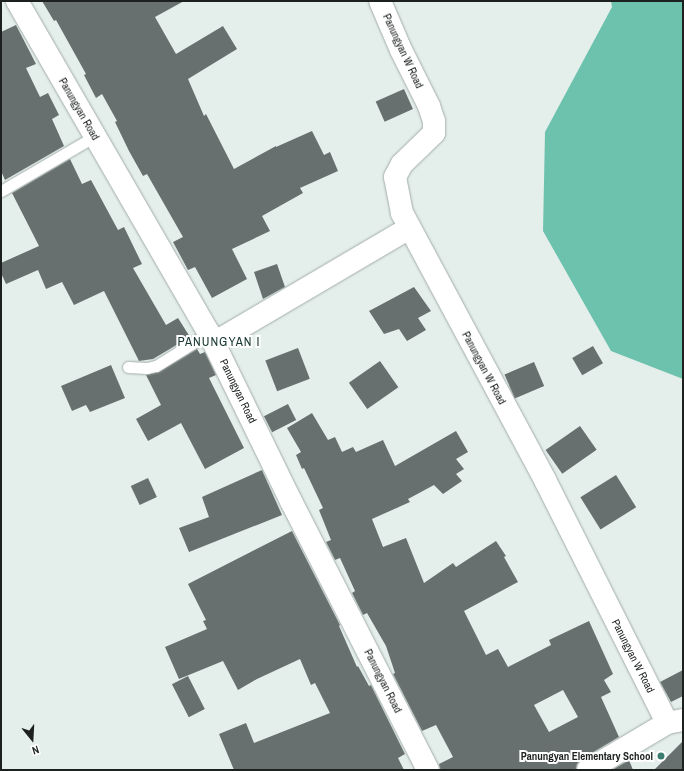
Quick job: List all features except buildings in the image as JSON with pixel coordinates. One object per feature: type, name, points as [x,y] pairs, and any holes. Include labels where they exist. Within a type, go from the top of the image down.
[{"type":"street","name":"Panungyan Road","points":[[17,1],[211,338],[291,501],[428,770]]},
{"type":"street","name":"Panungyan W Road","points":[[380,1],[401,50],[429,106],[434,121],[434,133],[402,164],[395,177],[402,214],[675,722]]},
{"type":"street","points":[[211,338],[409,228]]},
{"type":"street","points":[[588,770],[675,722]]},
{"type":"lane","points":[[1,191],[95,136]]},
{"type":"lane","points":[[128,367],[147,368],[156,366],[211,338]]},
{"type":"green space","points":[[611,1],[683,1],[683,379],[611,351],[543,231],[545,132],[612,7]]},
{"type":"place","name":"Panungyan Elementary School","points":[[661,756]]},
{"type":"district","name":"PANUNGYAN I","points":[[219,342]]}]
